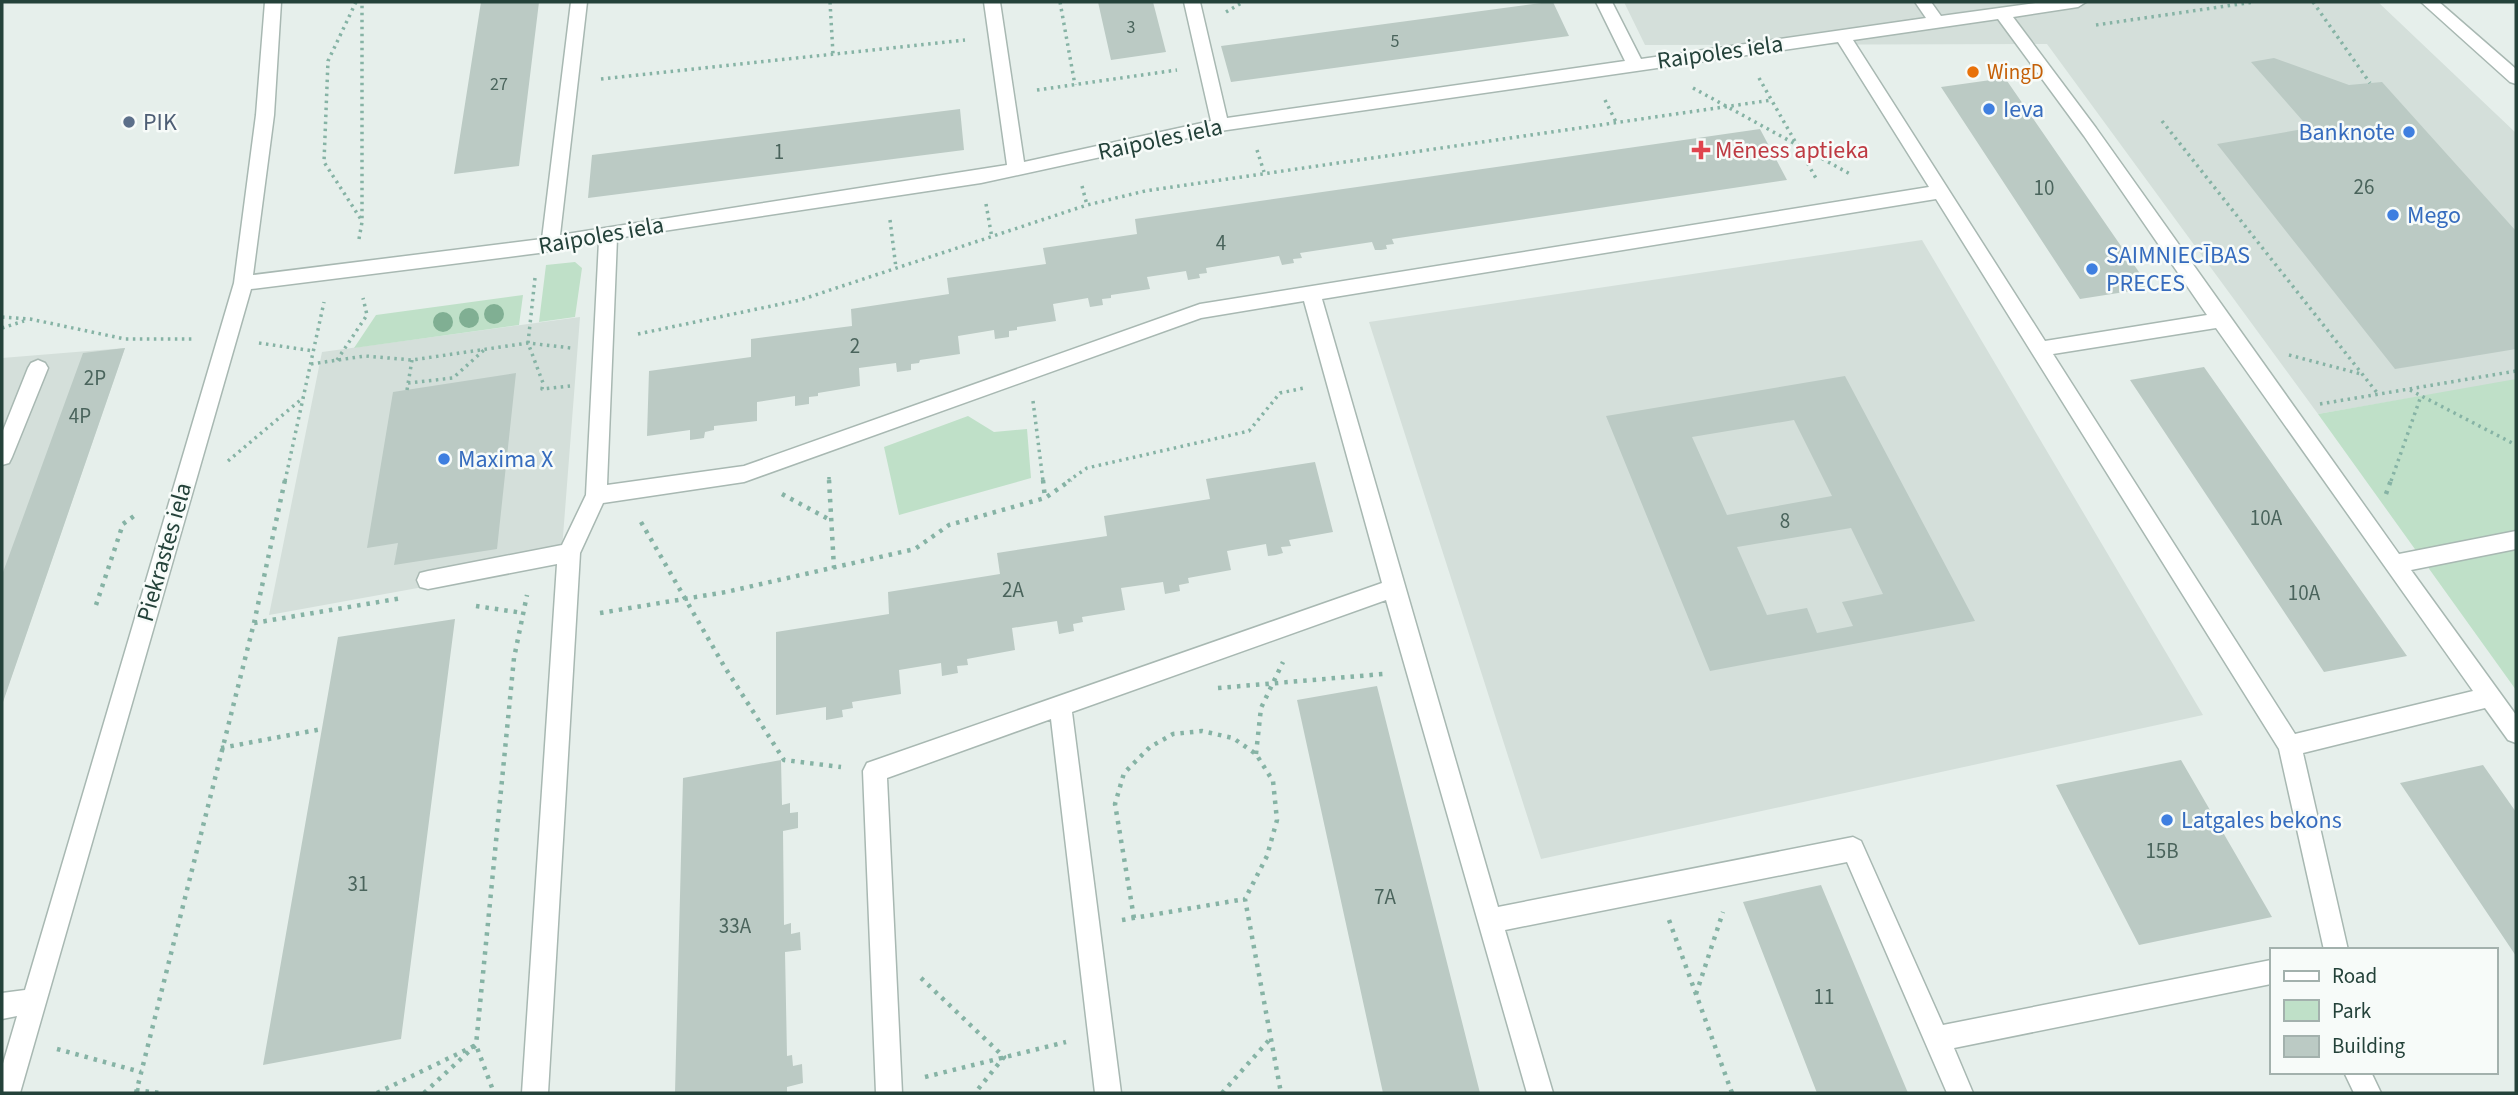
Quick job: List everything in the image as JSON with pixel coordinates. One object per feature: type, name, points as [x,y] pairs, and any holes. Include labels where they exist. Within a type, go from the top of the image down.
[{"type":"street","name":"Piekrastes iela","points":[[6,1093],[243,283],[265,115],[273,2]]},
{"type":"street","points":[[544,245],[579,2]]},
{"type":"street","points":[[992,2],[1016,170]]},
{"type":"street","points":[[1192,2],[1220,125]]},
{"type":"street","points":[[1604,2],[1634,64]]},
{"type":"street","points":[[1923,2],[1936,21]]},
{"type":"street","name":"Raipoles iela","points":[[243,283],[544,245],[1016,170],[1220,125],[2078,2]]},
{"type":"street","points":[[2429,2],[2516,78]]},
{"type":"street","points":[[2001,12],[2029,47],[2284,411],[2516,733]]},
{"type":"street","points":[[1842,35],[2290,746],[2336,948]]},
{"type":"street","points":[[596,495],[744,474],[1200,311],[1939,192]]},
{"type":"street","points":[[535,1093],[563,620],[569,553],[596,495],[608,233]]},
{"type":"street","points":[[1311,293],[1393,588],[1540,1093]]},
{"type":"street","points":[[2040,349],[2221,320]]},
{"type":"street","points":[[2,457],[38,368]]},
{"type":"street","points":[[2394,564],[2516,540]]},
{"type":"street","points":[[428,580],[569,553]]},
{"type":"street","points":[[889,1090],[874,771],[1393,588]]},
{"type":"street","points":[[2290,746],[2490,698]]},
{"type":"street","points":[[1060,704],[1108,1093]]},
{"type":"street","points":[[1489,921],[1853,849],[1960,1093]]},
{"type":"street","points":[[1937,1039],[2270,972]]},
{"type":"street","points":[[2,1006],[33,1001]]},
{"type":"street","points":[[2358,1074],[2368,1093]]},
{"type":"path","points":[[356,2],[328,61],[324,162],[362,222]]},
{"type":"path","points":[[358,243],[362,222],[362,2]]},
{"type":"path","points":[[830,2],[833,54]]},
{"type":"path","points":[[1060,2],[1075,85]]},
{"type":"path","points":[[2313,2],[2370,83]]},
{"type":"path","points":[[569,83],[997,37]]},
{"type":"path","points":[[1005,95],[1207,65]]},
{"type":"path","points":[[1759,77],[1834,209]]},
{"type":"path","points":[[1682,82],[1894,199]]},
{"type":"path","points":[[1604,99],[1616,122]]},
{"type":"path","points":[[603,342],[800,299],[1087,205],[1145,191],[1772,100]]},
{"type":"path","points":[[2162,121],[2378,394]]},
{"type":"path","points":[[1256,148],[1264,173]]},
{"type":"path","points":[[887,190],[896,268]]},
{"type":"path","points":[[544,245],[528,343],[543,383],[542,389],[575,385]]},
{"type":"path","points":[[337,360],[367,315],[362,296]]},
{"type":"path","points":[[160,1093],[136,1092],[254,623],[325,300]]},
{"type":"path","points":[[2,317],[30,319],[125,339],[226,339],[314,351]]},
{"type":"path","points":[[2,328],[30,319]]},
{"type":"path","points":[[2236,341],[2362,375]]},
{"type":"path","points":[[311,364],[365,356],[412,360],[528,343],[572,348]]},
{"type":"path","points":[[408,383],[453,378],[485,349]]},
{"type":"path","points":[[407,390],[412,360]]},
{"type":"path","points":[[2284,411],[2516,371]]},
{"type":"path","points":[[1029,373],[1045,498]]},
{"type":"path","points":[[563,620],[915,550],[949,525],[1045,498],[1087,468],[1249,431],[1280,393],[1335,382]]},
{"type":"path","points":[[2410,389],[2516,445]]},
{"type":"path","points":[[2368,528],[2387,492],[2421,396]]},
{"type":"path","points":[[220,469],[304,397]]},
{"type":"path","points":[[828,444],[834,568]]},
{"type":"path","points":[[744,474],[763,487],[792,498],[832,521]]},
{"type":"path","points":[[624,491],[684,598],[784,760],[874,771]]},
{"type":"path","points":[[96,605],[123,524],[134,516]]},
{"type":"path","points":[[494,1093],[476,1045],[514,658],[534,560]]},
{"type":"path","points":[[254,623],[409,597],[428,580]]},
{"type":"path","points":[[1256,754],[1261,708],[1305,619]]},
{"type":"path","points":[[1181,662],[1192,687],[1237,688],[1417,671]]},
{"type":"path","points":[[221,748],[322,729]]},
{"type":"path","points":[[1133,918],[1115,804],[1124,773],[1150,747],[1173,734],[1202,731],[1233,738],[1256,754],[1273,781],[1277,820],[1268,856],[1245,899],[1281,1093]]},
{"type":"path","points":[[1696,995],[1735,872]]},
{"type":"path","points":[[1657,887],[1732,1093]]},
{"type":"path","points":[[1087,926],[1245,899]]},
{"type":"path","points":[[882,941],[1003,1057]]},
{"type":"path","points":[[889,1090],[1003,1057],[1101,1034]]},
{"type":"path","points":[[22,1039],[141,1072]]},
{"type":"path","points":[[1222,1093],[1271,1039]]},
{"type":"path","points":[[377,1093],[476,1045]]},
{"type":"path","points":[[424,1093],[476,1045]]},
{"type":"path","points":[[975,1093],[1003,1057]]},
{"type":"shaded area","points":[[1624,2],[2378,2],[2516,133],[2516,380],[2318,414],[2047,44],[1645,45]]},
{"type":"shaded area","points":[[1922,240],[2203,715],[1541,859],[1369,322]]},
{"type":"shaded area","points":[[580,317],[561,562],[269,615],[322,352]]},
{"type":"shaded area","points":[[125,348],[2,704],[2,358]]},
{"type":"green space","points":[[575,262],[582,268],[575,317],[539,322],[546,265]]},
{"type":"green space","points":[[523,295],[519,325],[354,348],[376,315]]},
{"type":"green space","points":[[2516,379],[2516,690],[2318,414]]},
{"type":"green space","points":[[968,416],[994,432],[1027,429],[1031,478],[899,515],[884,447]]},
{"type":"building","points":[[481,2],[539,2],[519,166],[454,174]]},
{"type":"building","points":[[1098,2],[1153,2],[1166,52],[1111,60]]},
{"type":"building","points":[[1553,2],[1569,36],[1231,82],[1221,46]]},
{"type":"building","points":[[2274,58],[2349,85],[2382,82],[2516,231],[2516,349],[2395,369],[2217,144],[2309,128],[2251,62]]},
{"type":"building","points":[[2005,78],[2150,288],[2080,299],[1941,87]]},
{"type":"building","points":[[960,109],[964,150],[588,198],[592,155]]},
{"type":"building","points":[[1760,129],[1787,180],[1392,239],[1394,244],[1386,245],[1387,249],[1381,250],[1375,250],[1372,242],[1300,253],[1302,258],[1282,265],[1279,256],[1206,268],[1207,273],[1199,274],[1200,278],[1188,280],[1186,271],[1147,277],[1150,289],[1111,295],[1111,298],[1102,299],[1103,305],[1090,307],[1088,298],[1053,304],[1056,321],[1017,327],[1017,330],[1009,331],[1009,337],[995,339],[994,330],[958,336],[960,354],[920,360],[919,363],[911,364],[911,370],[897,372],[896,363],[859,368],[860,386],[818,393],[818,396],[809,397],[809,404],[795,406],[795,396],[757,402],[757,421],[714,426],[714,430],[705,432],[704,438],[690,440],[690,430],[647,436],[649,371],[751,357],[751,339],[852,326],[851,309],[949,294],[947,278],[1046,264],[1043,248],[1137,234],[1135,219]]},
{"type":"building","points":[[125,348],[2,705],[2,575],[83,353]]},
{"type":"building","points":[[2204,367],[2407,656],[2324,672],[2130,380]]},
{"type":"building","name":"Maxima X","points":[[516,373],[497,549],[394,565],[398,543],[367,548],[393,392]]},
{"type":"building","points":[[1845,376],[1975,621],[1710,671],[1606,416]],"holes":[[[1794,420],[1832,496],[1727,515],[1692,437]],[[1851,528],[1883,594],[1842,602],[1853,626],[1817,633],[1807,608],[1767,615],[1737,547]]]},
{"type":"building","points":[[1315,462],[1333,532],[1289,540],[1291,546],[1281,547],[1283,553],[1276,555],[1268,556],[1266,544],[1227,551],[1231,570],[1188,578],[1189,583],[1179,585],[1180,591],[1165,594],[1163,582],[1121,588],[1125,610],[1082,617],[1083,622],[1073,624],[1074,631],[1059,634],[1057,621],[1012,628],[1015,650],[967,659],[968,665],[957,666],[958,673],[942,676],[941,663],[899,670],[901,694],[852,702],[853,708],[842,710],[843,717],[826,720],[826,707],[776,715],[776,632],[889,614],[888,592],[1000,574],[997,553],[1107,536],[1104,516],[1210,499],[1206,479]]},
{"type":"building","points":[[455,619],[401,1039],[263,1065],[338,637]]},
{"type":"building","points":[[1377,686],[1480,1093],[1383,1093],[1297,700]]},
{"type":"building","points":[[781,760],[782,805],[790,803],[790,813],[798,812],[798,828],[783,831],[784,925],[791,923],[791,934],[800,932],[801,950],[785,952],[787,1056],[792,1055],[793,1066],[802,1064],[803,1083],[787,1087],[787,1093],[675,1093],[683,778]]},
{"type":"building","points":[[2181,760],[2272,917],[2139,945],[2056,785]]},
{"type":"building","points":[[2483,765],[2516,812],[2516,956],[2400,783]]},
{"type":"building","points":[[1821,885],[1908,1093],[1817,1093],[1743,902]]},
{"type":"place","name":"WingD","points":[[1973,72]]},
{"type":"place","name":"Ieva","points":[[1989,109]]},
{"type":"place","name":"PIK","points":[[129,122]]},
{"type":"place","name":"Banknote","points":[[2409,132]]},
{"type":"place","name":"Mēness aptieka","points":[[1701,150]]},
{"type":"place","name":"Mego","points":[[2393,215]]},
{"type":"place","name":"SAIMNIECĪBAS PRECES","points":[[2092,269]]},
{"type":"place","name":"Maxima X","points":[[444,459]]},
{"type":"place","name":"Latgales bekons","points":[[2167,820]]}]
